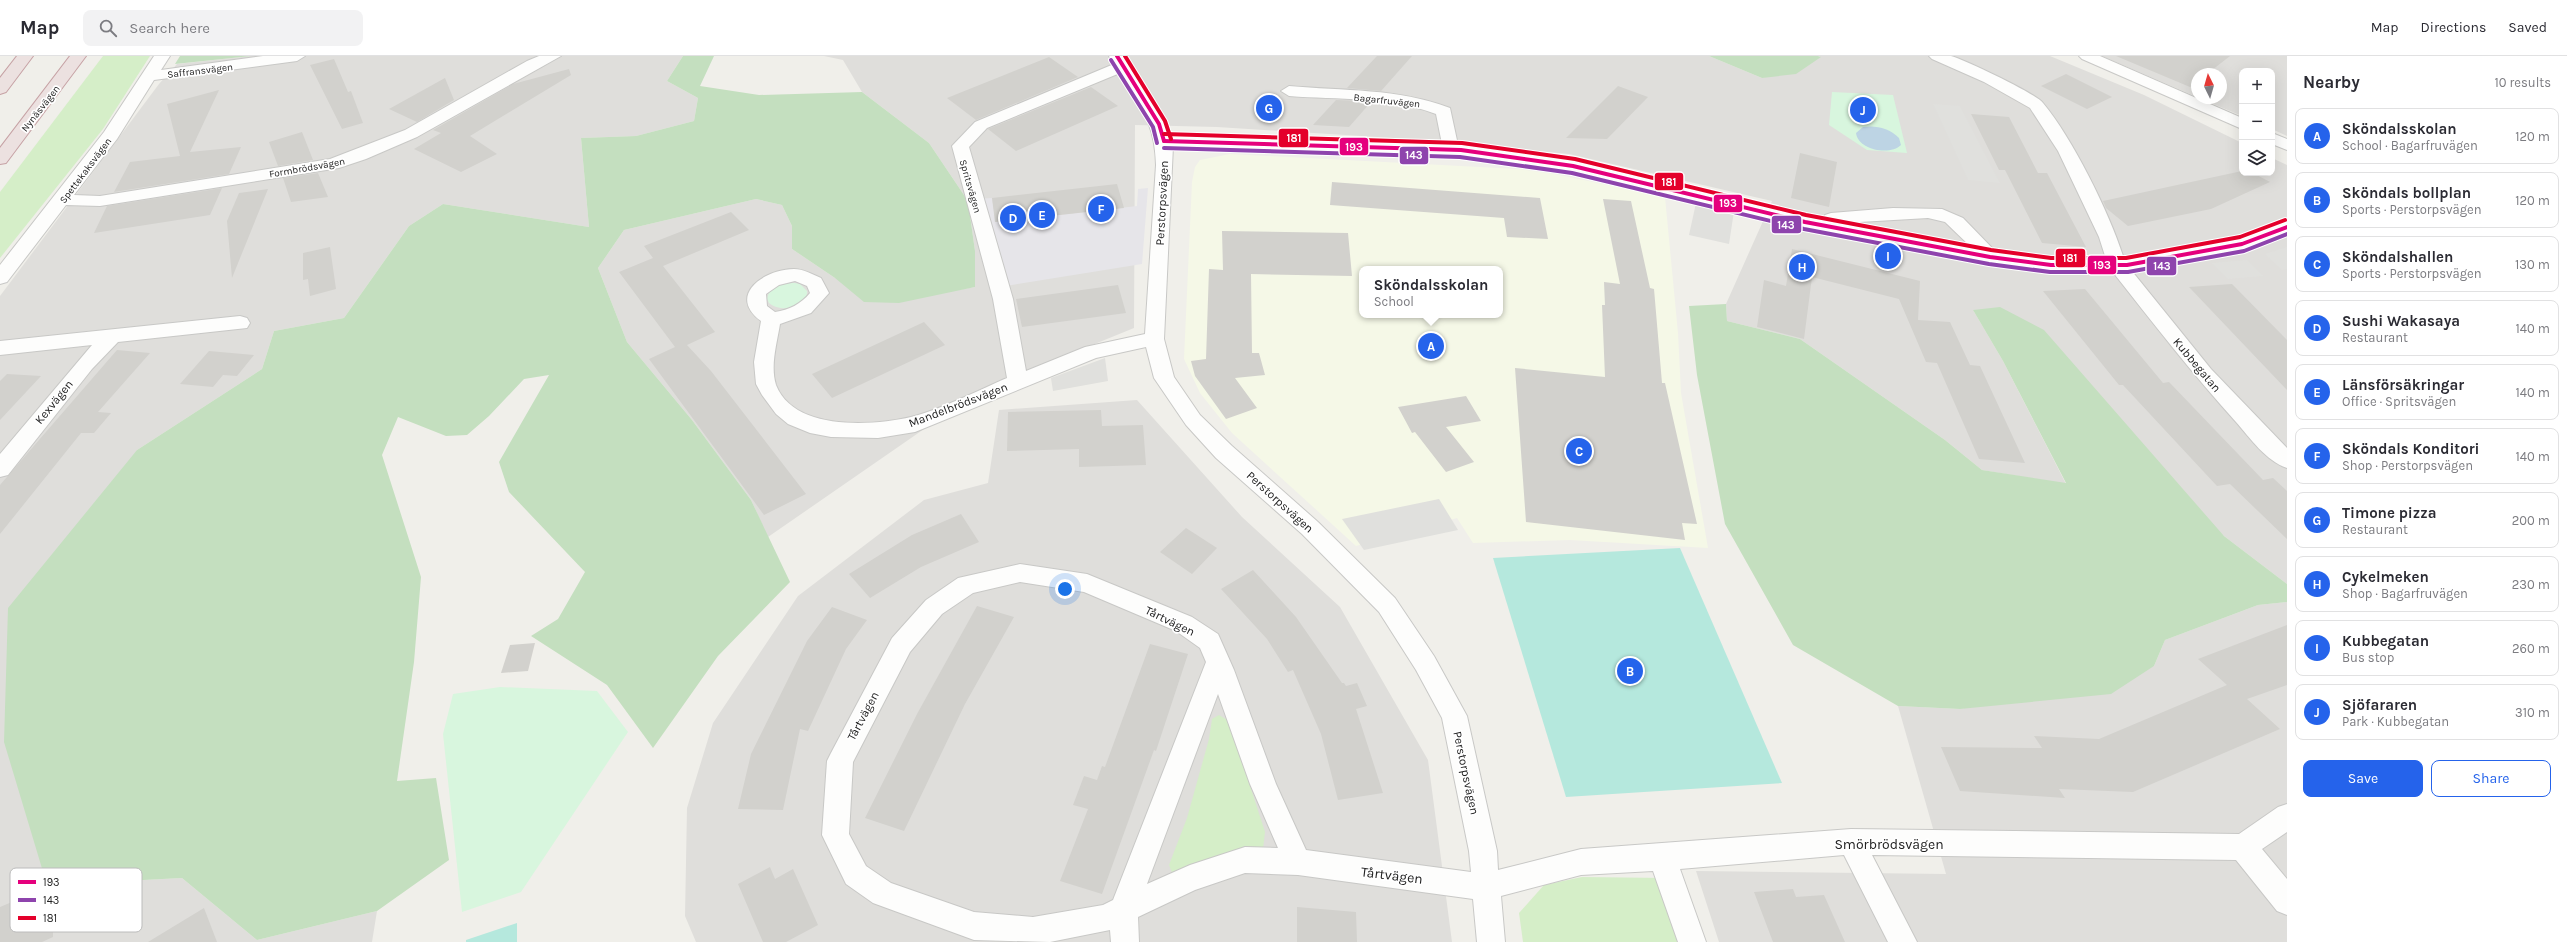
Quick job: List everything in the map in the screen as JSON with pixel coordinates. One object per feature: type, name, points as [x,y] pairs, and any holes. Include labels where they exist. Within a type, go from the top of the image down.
[{"type":"highway","points":[[0,89],[26,56]]},
{"type":"highway","name":"Nynäsvägen","points":[[0,159],[78,56]]},
{"type":"street","name":"Spettekaksvägen","points":[[0,278],[62,200],[151,76],[162,56]]},
{"type":"street","name":"Saffransvägen","points":[[151,76],[296,56]]},
{"type":"street","name":"Formbrödsvägen","points":[[62,200],[100,201],[333,164],[359,157],[404,137],[533,64],[552,56]]},
{"type":"street","name":"Kubbegatan","points":[[1937,56],[1990,79],[2036,106],[2066,151],[2108,237],[2117,265],[2204,374],[2270,446],[2287,460]]},
{"type":"street","points":[[2087,56],[2239,123]]},
{"type":"street","name":"Perstorpsvägen","points":[[1121,61],[1159,124],[1164,141],[1164,173],[1154,339],[1164,378],[1193,420],[1224,452],[1310,528],[1387,605],[1425,663],[1454,716],[1483,851],[1491,942]]},
{"type":"street","name":"Spritsvägen","points":[[1018,382],[1003,299],[960,146],[981,125],[1121,61]]},
{"type":"street","name":"Bagarfruvägen","points":[[1289,91],[1383,98],[1433,105],[1444,110],[1451,150]]},
{"type":"street","points":[[2275,139],[2287,145]]},
{"type":"street","points":[[1164,141],[1451,150],[1573,166],[1805,222],[1990,258],[2051,266],[2117,265],[2242,244],[2287,227]]},
{"type":"street","points":[[1805,222],[1931,212],[1950,217],[1969,232],[1990,258]]},
{"type":"street","name":"Mandelbrödsvägen","points":[[771,319],[764,362],[766,384],[783,410],[795,419],[810,425],[831,429],[878,430],[915,424],[1092,352],[1154,339]]},
{"type":"street","points":[[0,348],[111,337],[172,327],[240,323]]},
{"type":"street","name":"Kexvägen","points":[[0,469],[85,364],[111,337]]},
{"type":"street","name":"Tårtvägen","points":[[1298,862],[1263,784],[1209,641],[1184,624],[1087,583],[1020,573],[966,585],[934,607],[901,645],[840,761],[836,835],[856,875],[883,893],[974,926],[1033,931],[1105,918],[1190,878],[1245,860],[1298,862],[1486,887]]},
{"type":"street","points":[[1125,942],[1123,910],[1218,663]]},
{"type":"street","points":[[2287,816],[2243,847],[2287,901]]},
{"type":"street","points":[[1851,842],[1903,942]]},
{"type":"street","name":"Smörbrödsvägen","points":[[1486,887],[1580,862],[1662,858],[1851,842],[2243,847]]},
{"type":"street","points":[[1662,858],[1692,942]]},
{"type":"shaded area","points":[[251,56],[683,56],[667,81],[698,98],[694,121],[636,136],[581,138],[589,227],[443,204],[409,226],[344,318],[274,331],[262,369],[137,450],[51,868],[10,868],[10,932],[142,932],[142,880],[182,878],[257,940],[377,911],[372,942],[0,942],[0,296],[159,84],[177,64]]},
{"type":"shaded area","points":[[824,56],[1709,56],[1762,78],[1820,57],[1819,56],[2050,56],[2144,95],[2239,142],[2239,176],[2275,176],[2275,159],[2287,165],[2287,584],[2224,536],[1973,310],[2003,361],[2066,484],[1982,470],[1945,440],[1800,339],[1727,321],[1726,304],[1772,201],[1569,154],[1425,140],[1217,127],[1135,125],[1134,328],[979,391],[768,537],[751,500],[692,420],[627,342],[598,268],[624,230],[756,199],[782,205],[792,226],[792,249],[835,278],[939,293],[975,287],[975,251],[968,201],[929,143],[862,92],[843,60]]},
{"type":"shaded area","points":[[2102,56],[2287,56],[2287,136],[2275,130],[2275,68],[2239,68],[2239,115],[2213,104],[2227,104],[2227,68],[2191,68],[2191,94]]},
{"type":"shaded area","points":[[1933,104],[1960,106],[2000,183],[1968,180]]},
{"type":"shaded area","points":[[1873,126],[1887,130],[1899,138],[1901,145],[1890,150],[1882,151],[1868,147],[1862,144],[1856,133],[1863,127]]},
{"type":"shaded area","points":[[1230,154],[1518,169],[1555,174],[1665,197],[1678,333],[1681,393],[1708,548],[1570,540],[1473,543],[1457,518],[1356,546],[1232,433],[1200,393],[1184,359],[1192,182],[1195,167],[1200,160]]},
{"type":"shaded area","points":[[1148,188],[1142,264],[999,287],[976,199],[992,198],[996,222],[1137,206],[1138,189]]},
{"type":"shaded area","points":[[1696,203],[1734,211],[1729,244],[1689,235]]},
{"type":"shaded area","points":[[2287,247],[2287,269],[2282,270],[2265,254]]},
{"type":"shaded area","points":[[2247,260],[2264,276],[2228,279],[2211,263]]},
{"type":"shaded area","points":[[1105,358],[1108,381],[1053,391],[1051,378]]},
{"type":"shaded area","points":[[1137,400],[1242,517],[1340,607],[1428,760],[1452,942],[696,942],[685,916],[687,808],[713,723],[798,596],[924,500],[988,483],[999,410]]},
{"type":"shaded area","points":[[1439,499],[1458,530],[1364,550],[1342,519]]},
{"type":"shaded area","points":[[1680,548],[1782,783],[1566,797],[1493,558]]},
{"type":"shaded area","points":[[2287,602],[2287,942],[1719,942],[1696,871],[1946,874],[1898,706],[1960,709],[2154,666],[2165,640],[2258,605]]},
{"type":"shaded area","points":[[517,923],[517,942],[466,942],[466,940]]},
{"type":"green space","points":[[103,56],[150,56],[103,129],[0,258],[0,192]]},
{"type":"green space","points":[[180,56],[251,56],[175,64]]},
{"type":"green space","points":[[683,56],[714,56],[700,86],[759,95],[862,92],[929,143],[968,201],[975,251],[975,287],[899,303],[864,302],[835,278],[792,249],[792,226],[782,205],[756,199],[624,230],[598,268],[627,342],[692,420],[751,500],[790,582],[718,656],[653,748],[607,685],[531,636],[558,619],[585,572],[509,492],[499,462],[549,375],[524,379],[489,416],[467,435],[446,436],[398,417],[382,455],[421,577],[414,662],[397,781],[436,778],[449,860],[377,911],[257,940],[182,878],[142,880],[142,868],[42,868],[4,742],[8,608],[137,450],[262,369],[274,331],[344,318],[409,226],[443,204],[589,227],[581,138],[636,136],[694,121],[698,98],[667,81]]},
{"type":"green space","points":[[1709,56],[1821,57],[1796,74],[1762,78]]},
{"type":"green space","points":[[1832,92],[1893,95],[1907,153],[1867,150],[1829,125]]},
{"type":"green space","points":[[795,283],[800,284],[807,291],[803,302],[792,308],[780,308],[769,303],[767,299],[768,295],[774,288],[781,285]]},
{"type":"green space","points":[[1726,304],[1727,321],[1800,339],[1945,440],[1982,470],[2066,483],[2003,361],[1973,310],[2000,307],[2044,330],[2224,536],[2287,584],[2287,602],[2258,605],[2165,640],[2154,666],[2111,694],[1960,709],[1898,706],[1793,645],[1725,524],[1697,375],[1689,306]]},
{"type":"green space","points":[[500,687],[597,691],[628,732],[521,892],[462,912],[443,734],[453,694]]},
{"type":"green space","points":[[1219,715],[1229,721],[1265,832],[1263,849],[1232,851],[1173,875],[1169,865],[1187,818],[1209,739],[1212,719]]},
{"type":"green space","points":[[1582,877],[1666,878],[1689,942],[1523,942],[1519,913],[1544,885]]},
{"type":"building","points":[[1377,56],[1412,56],[1381,91],[1347,88]]},
{"type":"building","points":[[2116,56],[2230,56],[2215,68],[2191,68],[2190,87]]},
{"type":"building","points":[[1049,57],[1078,77],[976,120],[947,98]]},
{"type":"building","points":[[334,59],[348,92],[351,91],[363,123],[342,129],[310,65]]},
{"type":"building","points":[[569,69],[571,75],[470,136],[497,154],[461,172],[414,149],[441,133],[433,130],[513,84]]},
{"type":"building","points":[[2066,74],[2112,97],[2087,109],[2041,86]]},
{"type":"building","points":[[445,78],[454,100],[417,122],[389,109]]},
{"type":"building","points":[[1618,86],[1648,97],[1607,139],[1566,138]]},
{"type":"building","points":[[1091,87],[1118,106],[1016,151],[988,129]]},
{"type":"building","points":[[219,90],[190,152],[241,147],[229,174],[114,192],[130,162],[180,156],[167,104]]},
{"type":"building","points":[[1336,100],[1371,102],[1349,127],[1313,125]]},
{"type":"building","points":[[1971,114],[2009,117],[2038,173],[2047,173],[2086,247],[2042,243],[2005,170],[1999,170]]},
{"type":"building","points":[[302,132],[313,160],[278,166],[269,142]]},
{"type":"building","points":[[1800,153],[1837,162],[1829,207],[1791,198]]},
{"type":"building","points":[[2239,172],[2239,176],[2259,176],[2270,182],[2211,209],[2128,226],[2106,208],[2103,201]]},
{"type":"building","points":[[318,173],[328,197],[291,202],[283,178]]},
{"type":"building","points":[[1332,182],[1540,198],[1548,239],[1507,237],[1504,218],[1330,205]]},
{"type":"building","points":[[1117,184],[1124,208],[995,222],[992,198]]},
{"type":"building","points":[[222,188],[210,215],[94,233],[107,206]]},
{"type":"building","points":[[268,189],[232,278],[227,221],[239,193]]},
{"type":"building","points":[[1603,199],[1631,201],[1650,288],[1654,289],[1662,383],[1665,383],[1697,524],[1682,523],[1685,540],[1526,522],[1515,368],[1605,377],[1602,305],[1605,305],[1604,282],[1620,284]]},
{"type":"building","points":[[731,212],[749,230],[663,266],[715,332],[687,345],[711,371],[806,494],[764,515],[649,359],[675,347],[619,272],[653,258],[644,246]]},
{"type":"building","points":[[1222,231],[1348,233],[1352,276],[1251,274],[1252,353],[1259,353],[1265,375],[1235,378],[1257,408],[1226,419],[1195,376],[1191,361],[1206,359],[1209,269],[1223,270]]},
{"type":"building","points":[[330,247],[336,289],[310,296],[308,279],[303,280],[303,253]]},
{"type":"building","points":[[1792,249],[1920,281],[1918,320],[1950,322],[1970,365],[1980,366],[2025,463],[1979,459],[1937,363],[1926,362],[1899,299],[1812,277],[1804,339],[1757,327],[1764,280],[1786,286]]},
{"type":"building","points":[[2232,284],[2287,340],[2287,390],[2189,287]]},
{"type":"building","points":[[1118,285],[1126,313],[1022,327],[1016,299]]},
{"type":"building","points":[[2085,289],[2163,383],[2169,382],[2263,480],[2273,478],[2287,491],[2287,539],[2230,484],[2217,486],[2123,385],[2119,385],[2043,291]]},
{"type":"building","points":[[924,322],[945,345],[832,398],[812,374]]},
{"type":"building","points":[[117,350],[150,353],[98,412],[111,413],[94,433],[81,433],[0,534],[0,485]]},
{"type":"building","points":[[209,351],[254,355],[237,376],[223,375],[213,387],[180,384]]},
{"type":"building","points":[[7,374],[41,376],[0,420],[0,381]]},
{"type":"building","points":[[1466,396],[1481,421],[1446,427],[1474,462],[1446,472],[1415,432],[1412,433],[1398,407]]},
{"type":"building","points":[[1101,410],[1102,426],[1143,425],[1146,465],[1079,467],[1079,449],[1007,451],[1008,412]]},
{"type":"building","points":[[961,514],[979,542],[921,567],[870,598],[849,574],[912,535]]},
{"type":"building","points":[[1186,528],[1217,548],[1192,574],[1160,552]]},
{"type":"building","points":[[1253,570],[1296,617],[1342,683],[1346,686],[1357,683],[1367,706],[1356,709],[1383,793],[1338,800],[1321,734],[1293,670],[1288,672],[1267,639],[1221,589]]},
{"type":"building","points":[[977,606],[1014,617],[965,704],[904,831],[865,818],[917,714]]},
{"type":"building","points":[[832,607],[867,620],[846,649],[808,731],[800,729],[783,810],[738,809],[751,754],[807,641]]},
{"type":"building","points":[[2287,625],[2287,685],[2247,699],[2280,729],[2133,792],[2059,789],[2065,798],[1960,791],[1941,747],[2042,748],[2034,736],[2099,739],[2227,685],[2198,659]]},
{"type":"building","points":[[535,643],[528,671],[501,673],[510,645]]},
{"type":"building","points":[[1150,644],[1188,654],[1156,751],[1154,750],[1102,894],[1060,881],[1088,809],[1073,805],[1084,776],[1097,780],[1102,766],[1105,767]]},
{"type":"building","points":[[770,867],[775,879],[793,869],[818,925],[786,942],[763,942],[738,884]]},
{"type":"building","points":[[1793,889],[1796,897],[1824,895],[1845,942],[1773,942],[1754,892]]},
{"type":"building","points":[[10,903],[10,932],[53,932],[53,937],[42,942],[0,942],[0,907]]},
{"type":"building","points":[[1297,907],[1356,912],[1357,942],[1297,942]]},
{"type":"building","points":[[204,908],[217,942],[148,942]]},
{"type":"transit line","name":"193","points":[[1117,56],[1159,124],[1164,141]]},
{"type":"transit line","name":"181","points":[[1125,56],[1165,121],[1171,139]]},
{"type":"transit line","name":"143","points":[[1111,60],[1153,127],[1157,143]]},
{"type":"transit line","name":"181","points":[[1164,134],[1462,143],[1575,159],[1806,215],[1991,250],[2051,258],[2126,258],[2240,237],[2285,220]]},
{"type":"transit line","name":"193","points":[[1164,141],[1461,150],[1573,166],[1805,222],[1990,257],[2051,265],[2127,265],[2242,244],[2287,227]]},
{"type":"transit line","name":"143","points":[[1164,148],[1460,157],[1572,173],[1804,229],[1989,264],[2050,272],[2128,272],[2244,251],[2287,234]]},
{"type":"place","name":"Timone pizza","points":[[1269,108]]},
{"type":"place","name":"Sjöfararen","points":[[1863,110]]},
{"type":"place","name":"Sköndals Konditori","points":[[1101,209]]},
{"type":"place","name":"Länsförsäkringar","points":[[1042,215]]},
{"type":"place","name":"Sushi Wakasaya","points":[[1013,218]]},
{"type":"place","name":"Kubbegatan","points":[[1888,256]]},
{"type":"place","name":"Cykelmeken","points":[[1802,267]]},
{"type":"place","name":"Sköndalsskolan","points":[[1431,346]]},
{"type":"place","name":"Sköndalshallen","points":[[1579,451]]},
{"type":"place","name":"Sköndals bollplan","points":[[1630,671]]}]
